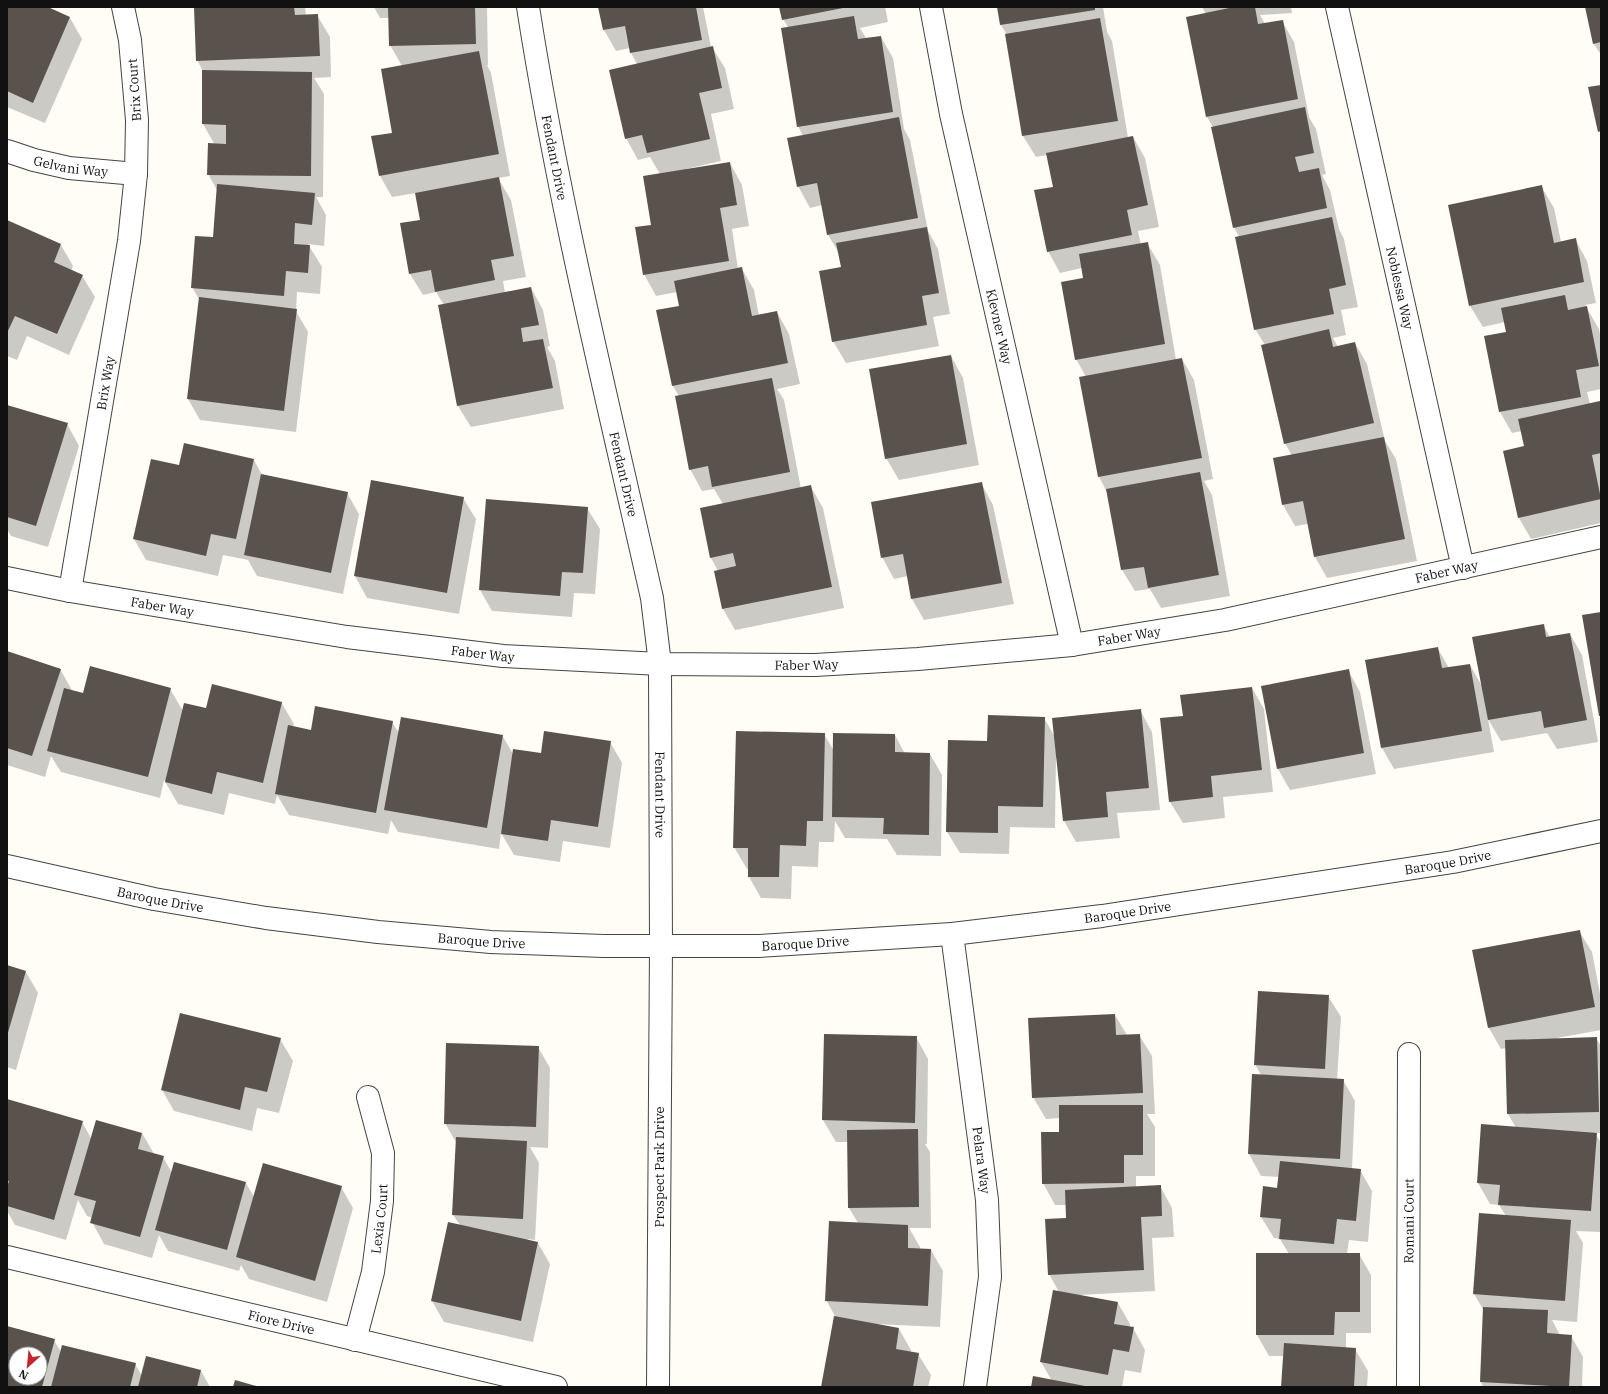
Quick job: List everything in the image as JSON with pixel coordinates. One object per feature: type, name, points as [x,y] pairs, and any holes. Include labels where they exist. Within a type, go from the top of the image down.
[{"type":"street","name":"Brix Court","points":[[123,7],[130,40],[136,120],[136,174]]},
{"type":"street","name":"Fendant Drive","points":[[528,7],[537,66],[562,196],[652,598],[660,664],[660,947]]},
{"type":"street","name":"Klevner Way","points":[[931,7],[951,114],[1072,645]]},
{"type":"street","name":"Noblessa Way","points":[[1337,7],[1463,568]]},
{"type":"street","name":"Gelvani Way","points":[[7,151],[34,160],[70,168],[136,174]]},
{"type":"street","name":"Brix Way","points":[[70,591],[130,241],[136,174]]},
{"type":"street","name":"Faber Way","points":[[7,578],[70,591],[348,637],[503,656],[660,664],[815,665],[918,659],[1072,645],[1225,620],[1601,537]]},
{"type":"street","name":"Baroque Drive","points":[[7,866],[154,899],[266,918],[371,931],[491,942],[660,947],[758,946],[952,934],[1102,916],[1453,862],[1601,831]]},
{"type":"street","name":"Pelara Way","points":[[952,934],[987,1200],[990,1277],[975,1387]]},
{"type":"street","name":"Prospect Park Drive","points":[[658,1387],[660,947]]},
{"type":"street","name":"Romani Court","points":[[1408,1387],[1409,1054]]},
{"type":"street","name":"Lexia Court","points":[[355,1340],[373,1272],[382,1201],[383,1153],[368,1097]]},
{"type":"street","name":"Fiore Drive","points":[[7,1258],[556,1387]]},
{"type":"building","points":[[7,7],[48,7],[70,17],[33,103],[7,91]]},
{"type":"building","points":[[194,7],[294,7],[295,15],[318,14],[320,56],[196,61]]},
{"type":"building","points":[[388,7],[475,7],[476,44],[389,46]]},
{"type":"building","points":[[598,7],[696,7],[702,40],[630,53],[625,26],[603,30]]},
{"type":"building","points":[[779,7],[842,7],[843,8],[782,20]]},
{"type":"building","points":[[997,7],[1095,7],[1095,10],[1000,25]]},
{"type":"building","points":[[1234,7],[1255,7],[1258,24],[1283,20],[1298,99],[1206,117],[1186,17]]},
{"type":"building","points":[[1585,7],[1601,7],[1601,42],[1593,44]]},
{"type":"building","points":[[854,16],[858,39],[881,36],[893,112],[797,127],[781,28]]},
{"type":"building","points":[[1100,18],[1118,121],[1022,136],[1005,34]]},
{"type":"building","points":[[713,46],[722,88],[699,93],[710,139],[647,153],[642,135],[625,139],[609,70]]},
{"type":"building","points":[[479,51],[499,154],[379,176],[371,136],[392,133],[381,69]]},
{"type":"building","points":[[202,70],[312,72],[311,176],[207,175],[208,143],[226,144],[226,125],[202,124]]},
{"type":"building","points":[[1601,85],[1601,131],[1598,132],[1588,87]]},
{"type":"building","points":[[1305,107],[1314,153],[1295,157],[1299,172],[1319,168],[1327,208],[1233,228],[1211,127]]},
{"type":"building","points":[[899,117],[918,218],[827,235],[817,183],[797,187],[787,138]]},
{"type":"building","points":[[1133,136],[1148,205],[1127,210],[1132,235],[1047,252],[1034,190],[1053,187],[1046,153]]},
{"type":"building","points":[[730,162],[737,205],[720,208],[729,261],[643,275],[635,227],[651,225],[643,176]]},
{"type":"building","points":[[499,177],[514,256],[491,260],[495,280],[435,292],[431,270],[409,274],[400,223],[420,220],[415,193]]},
{"type":"building","points":[[217,184],[315,193],[312,225],[295,223],[294,244],[310,245],[308,273],[286,271],[284,296],[191,288],[195,236],[213,237]]},
{"type":"building","points":[[1542,185],[1554,243],[1576,238],[1584,282],[1469,306],[1448,205]]},
{"type":"building","points":[[1332,217],[1346,285],[1329,289],[1334,314],[1254,330],[1235,237]]},
{"type":"building","points":[[7,220],[61,244],[54,262],[83,275],[57,334],[15,316],[7,333]]},
{"type":"building","points":[[927,227],[939,293],[922,296],[927,325],[832,342],[819,271],[841,267],[836,243]]},
{"type":"building","points":[[1148,242],[1165,344],[1075,360],[1061,282],[1083,278],[1079,254]]},
{"type":"building","points":[[742,267],[752,316],[777,311],[788,363],[672,386],[656,310],[679,306],[674,281]]},
{"type":"building","points":[[531,287],[539,325],[521,328],[523,342],[543,339],[553,388],[457,406],[438,305]]},
{"type":"building","points":[[1565,295],[1568,310],[1587,306],[1599,366],[1576,370],[1581,397],[1499,412],[1484,336],[1506,332],[1501,308]]},
{"type":"building","points":[[199,297],[297,309],[284,411],[187,399]]},
{"type":"building","points":[[1329,329],[1333,347],[1355,342],[1374,423],[1284,444],[1261,345]]},
{"type":"building","points":[[951,355],[967,444],[885,459],[869,369]]},
{"type":"building","points":[[1182,358],[1202,458],[1098,477],[1079,377]]},
{"type":"building","points":[[772,378],[790,472],[712,487],[708,466],[689,470],[675,396]]},
{"type":"building","points":[[1600,401],[1601,453],[1592,455],[1601,499],[1518,518],[1503,451],[1524,446],[1518,419]]},
{"type":"building","points":[[7,405],[68,423],[36,526],[7,517]]},
{"type":"building","points":[[1384,437],[1405,539],[1314,557],[1303,501],[1282,505],[1273,458]]},
{"type":"building","points":[[184,443],[254,459],[236,539],[211,534],[206,556],[133,539],[151,459],[179,465]]},
{"type":"building","points":[[1200,472],[1219,575],[1148,588],[1144,567],[1121,570],[1106,489]]},
{"type":"building","points":[[261,474],[348,492],[331,573],[244,555]]},
{"type":"building","points":[[371,480],[464,497],[447,593],[354,576]]},
{"type":"building","points":[[982,482],[1002,583],[911,599],[903,554],[881,558],[871,502]]},
{"type":"building","points":[[811,485],[832,587],[722,609],[714,571],[736,566],[733,553],[710,558],[700,508]]},
{"type":"building","points":[[486,499],[588,507],[583,573],[562,572],[560,596],[479,590]]},
{"type":"building","points":[[1601,612],[1601,716],[1599,716],[1582,615]]},
{"type":"building","points":[[1544,624],[1546,637],[1570,633],[1587,720],[1544,728],[1541,711],[1488,720],[1472,637]]},
{"type":"building","points":[[1438,647],[1442,668],[1470,664],[1482,731],[1381,748],[1365,660]]},
{"type":"building","points":[[7,651],[61,669],[32,756],[7,748]]},
{"type":"building","points":[[90,666],[171,688],[148,777],[47,751],[64,688],[83,693]]},
{"type":"building","points":[[1349,669],[1364,753],[1277,769],[1261,686]]},
{"type":"building","points":[[212,684],[282,702],[263,783],[217,772],[212,794],[165,782],[184,703],[206,708]]},
{"type":"building","points":[[1252,687],[1262,770],[1211,776],[1213,797],[1169,802],[1160,718],[1183,716],[1180,695]]},
{"type":"building","points":[[315,706],[393,721],[376,813],[275,794],[288,725],[311,730]]},
{"type":"building","points":[[1141,709],[1149,788],[1106,792],[1108,817],[1063,821],[1052,718]]},
{"type":"building","points":[[988,715],[1045,717],[1043,807],[998,806],[998,833],[946,832],[948,740],[987,741]]},
{"type":"building","points":[[401,717],[503,735],[487,828],[384,810]]},
{"type":"building","points":[[544,731],[611,741],[598,827],[551,820],[548,841],[501,834],[513,749],[541,753]]},
{"type":"building","points":[[736,731],[825,733],[823,821],[807,821],[806,846],[780,845],[779,877],[748,877],[748,848],[733,848]]},
{"type":"building","points":[[833,733],[895,734],[895,752],[930,753],[929,835],[883,834],[884,818],[832,817]]},
{"type":"building","points":[[1580,930],[1595,1007],[1488,1028],[1472,950]]},
{"type":"building","points":[[7,965],[26,971],[7,1036]]},
{"type":"building","points":[[1258,991],[1329,995],[1325,1069],[1254,1065]]},
{"type":"building","points":[[180,1013],[281,1038],[267,1092],[245,1087],[240,1110],[161,1090]]},
{"type":"building","points":[[1115,1014],[1116,1035],[1140,1034],[1143,1093],[1032,1098],[1028,1018]]},
{"type":"building","points":[[824,1034],[917,1036],[915,1123],[822,1120]]},
{"type":"building","points":[[1597,1037],[1599,1112],[1507,1114],[1505,1040]]},
{"type":"building","points":[[446,1043],[539,1046],[536,1127],[444,1124]]},
{"type":"building","points":[[1252,1074],[1344,1079],[1340,1159],[1248,1154]]},
{"type":"building","points":[[7,1099],[83,1121],[54,1220],[7,1206],[7,1187],[9,1181],[7,1181]]},
{"type":"building","points":[[1059,1105],[1143,1105],[1143,1155],[1124,1155],[1124,1183],[1042,1184],[1041,1132],[1059,1132]]},
{"type":"building","points":[[96,1120],[142,1133],[138,1149],[164,1156],[140,1237],[90,1223],[96,1201],[74,1195]]},
{"type":"building","points":[[1481,1124],[1597,1133],[1591,1211],[1498,1205],[1500,1185],[1477,1183]]},
{"type":"building","points":[[918,1129],[919,1207],[848,1208],[847,1130]]},
{"type":"building","points":[[456,1137],[527,1141],[523,1219],[452,1215]]},
{"type":"building","points":[[1280,1161],[1361,1169],[1356,1221],[1337,1219],[1334,1244],[1279,1239],[1281,1219],[1260,1217],[1263,1186],[1277,1188]]},
{"type":"building","points":[[174,1162],[246,1182],[227,1250],[155,1230]]},
{"type":"building","points":[[263,1163],[342,1186],[315,1281],[236,1257]]},
{"type":"building","points":[[1161,1185],[1162,1216],[1141,1217],[1144,1270],[1048,1275],[1045,1219],[1066,1218],[1065,1190]]},
{"type":"building","points":[[1479,1213],[1571,1220],[1565,1301],[1473,1294]]},
{"type":"building","points":[[829,1221],[908,1225],[908,1248],[931,1249],[928,1306],[825,1301]]},
{"type":"building","points":[[448,1222],[538,1242],[521,1321],[431,1301]]},
{"type":"building","points":[[1256,1253],[1360,1253],[1360,1312],[1335,1312],[1334,1335],[1256,1335]]},
{"type":"building","points":[[1053,1290],[1118,1302],[1114,1324],[1134,1327],[1129,1352],[1113,1349],[1108,1375],[1040,1362]]},
{"type":"building","points":[[1483,1307],[1548,1310],[1547,1333],[1572,1335],[1569,1387],[1480,1382]]},
{"type":"building","points":[[834,1316],[899,1328],[896,1349],[919,1353],[913,1387],[821,1387]]},
{"type":"building","points":[[7,1326],[55,1339],[48,1365],[48,1346],[8,1346],[8,1386],[42,1387],[7,1387]]},
{"type":"building","points":[[1284,1343],[1356,1348],[1354,1387],[1281,1387]]},
{"type":"building","points":[[62,1345],[136,1363],[130,1387],[51,1387]]},
{"type":"building","points":[[146,1356],[201,1370],[197,1387],[138,1387]]},
{"type":"building","points":[[1033,1376],[1085,1386],[1085,1387],[1031,1387]]},
{"type":"building","points":[[235,1380],[260,1387],[233,1387]]}]
